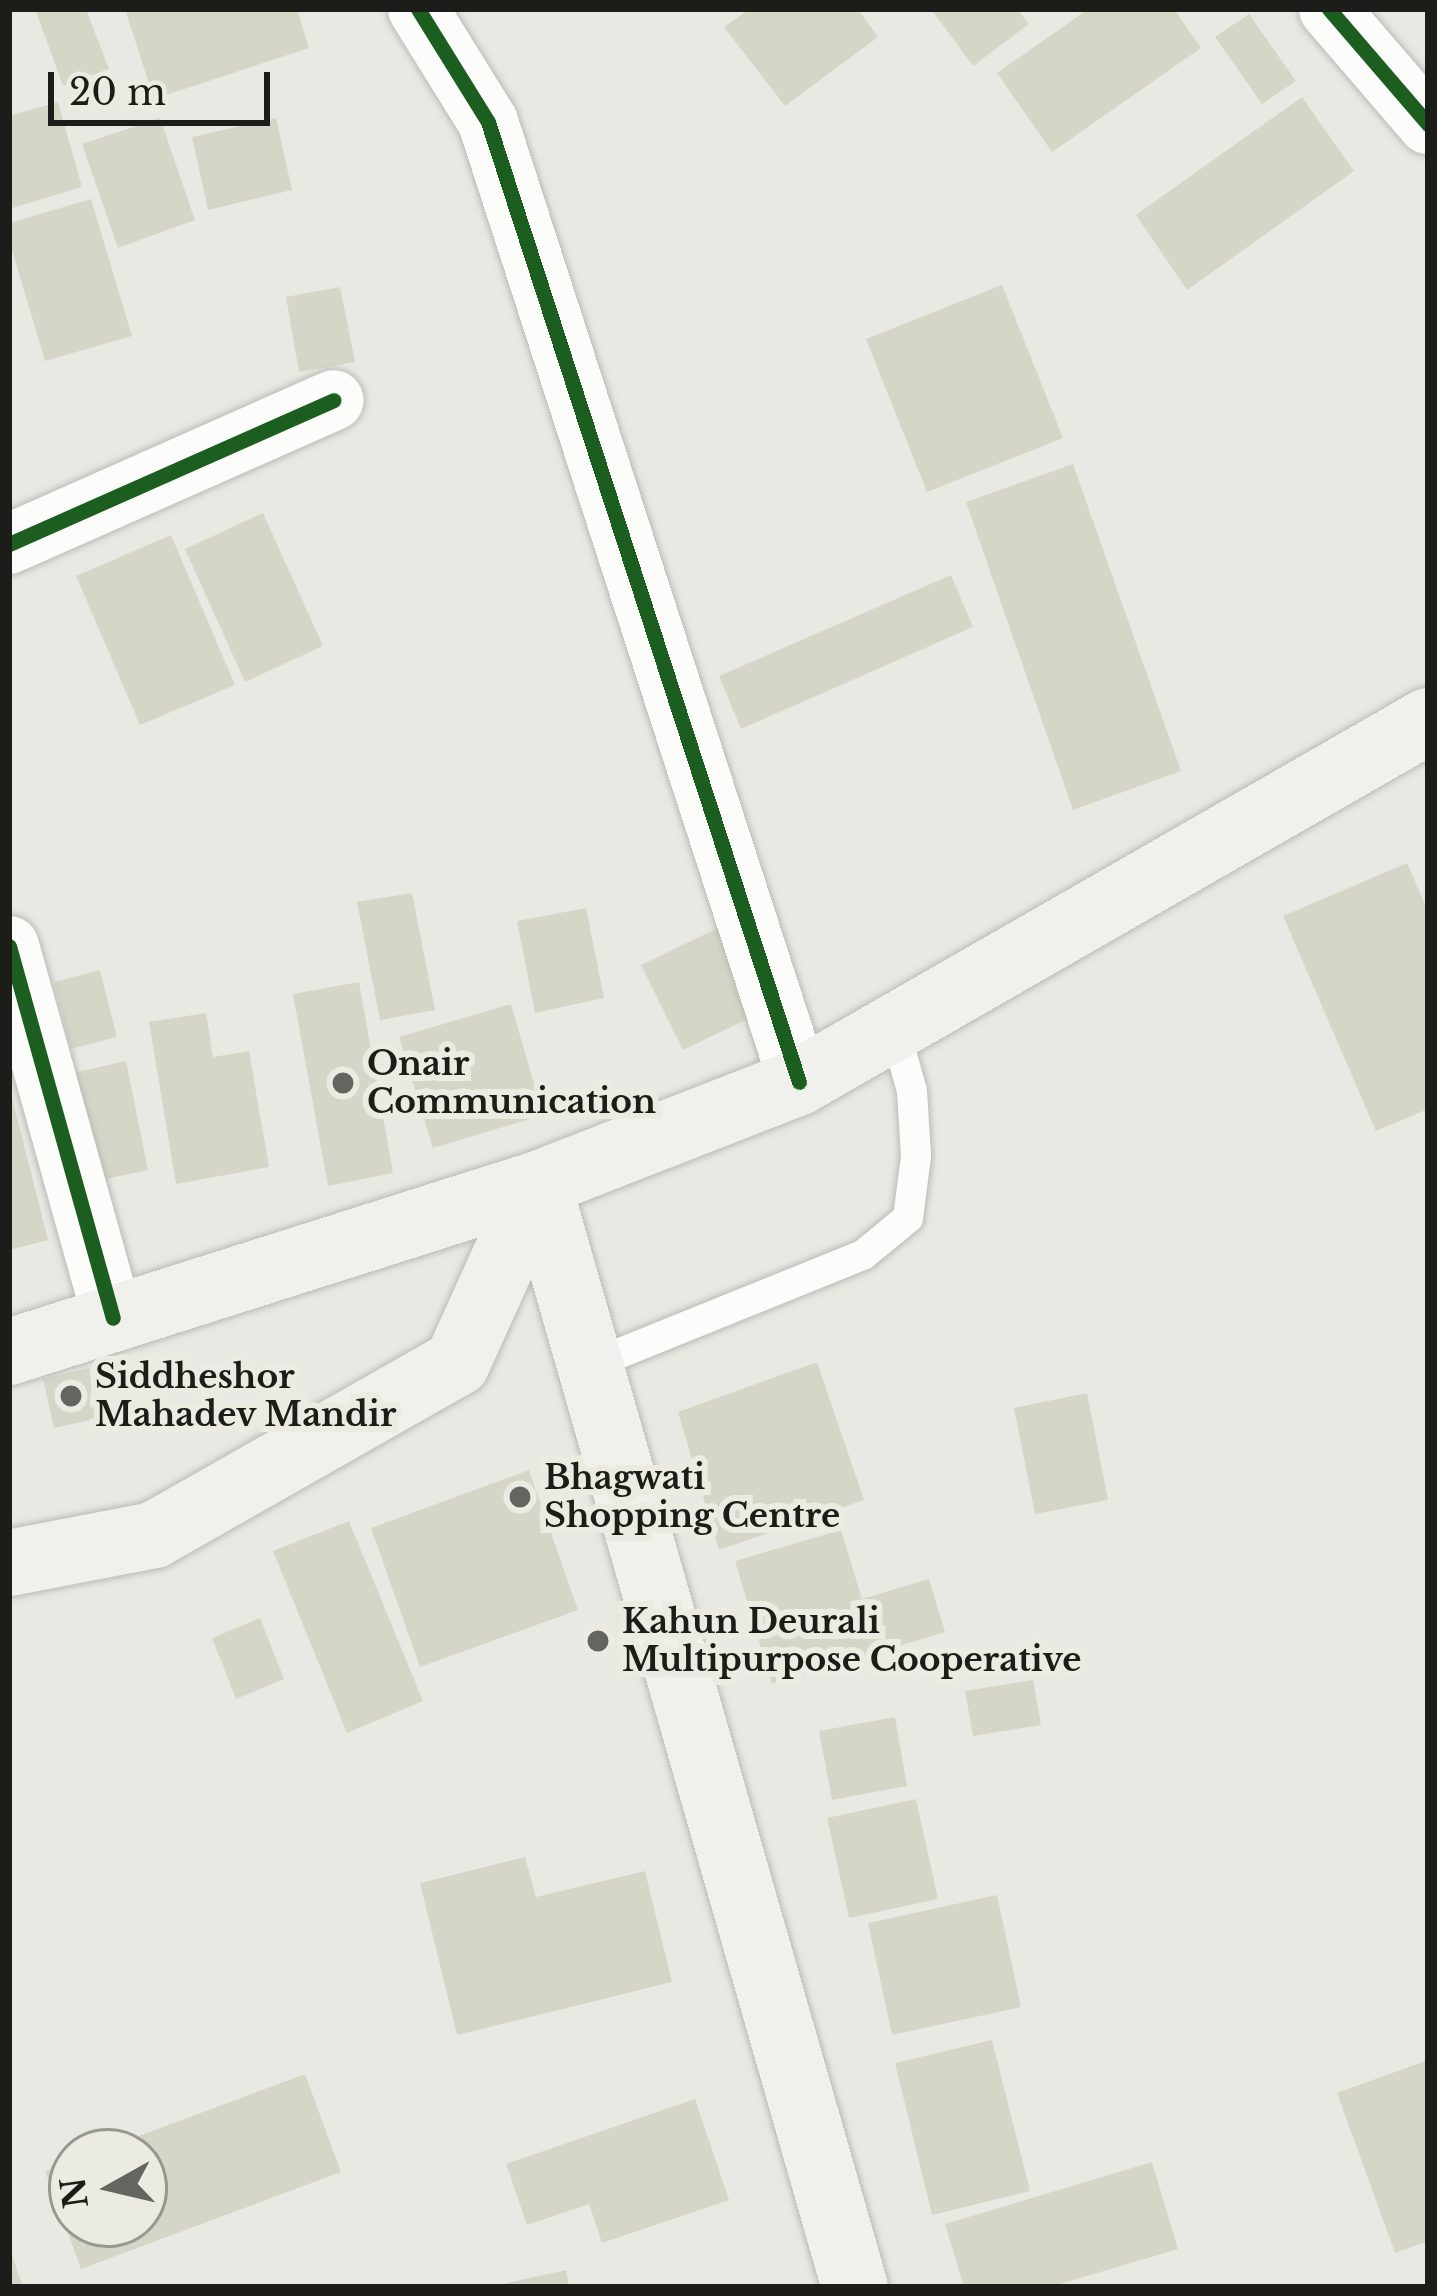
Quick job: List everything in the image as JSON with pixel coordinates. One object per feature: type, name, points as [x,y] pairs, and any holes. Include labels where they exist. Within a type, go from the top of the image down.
[{"type":"main road","points":[[9,1352],[538,1184],[799,1082],[1428,721]]},
{"type":"main road","points":[[538,1184],[855,2287]]},
{"type":"main road","points":[[9,1563],[154,1535],[457,1363],[538,1184]]},
{"type":"street","points":[[418,9],[488,122],[799,1082]]},
{"type":"street","points":[[1329,9],[1428,124]]},
{"type":"street","points":[[9,544],[334,400]]},
{"type":"street","points":[[9,946],[113,1318]]},
{"type":"lane","points":[[593,1364],[863,1255],[908,1218],[916,1156],[912,1091],[894,1027]]},
{"type":"building","points":[[35,9],[86,9],[109,69],[63,86]]},
{"type":"building","points":[[125,9],[297,9],[309,48],[154,99]]},
{"type":"building","points":[[750,9],[858,9],[878,37],[785,106],[724,27]]},
{"type":"building","points":[[931,9],[1017,9],[1029,24],[973,66]]},
{"type":"building","points":[[1088,9],[1174,9],[1201,48],[1052,152],[997,73]]},
{"type":"building","points":[[1249,14],[1296,81],[1262,104],[1215,37]]},
{"type":"building","points":[[1302,97],[1354,171],[1187,290],[1136,215]]},
{"type":"building","points":[[58,102],[82,187],[9,209],[9,116]]},
{"type":"building","points":[[160,118],[195,220],[118,248],[82,144]]},
{"type":"building","points":[[276,118],[292,190],[208,210],[192,137]]},
{"type":"building","points":[[91,199],[132,336],[45,361],[9,240],[9,223]]},
{"type":"building","points":[[1002,285],[1063,438],[927,492],[866,339]]},
{"type":"building","points":[[340,287],[355,362],[299,372],[286,297]]},
{"type":"building","points":[[1073,464],[1181,771],[1073,810],[966,502]]},
{"type":"building","points":[[263,513],[323,646],[245,682],[185,549]]},
{"type":"building","points":[[171,535],[235,685],[140,725],[76,576]]},
{"type":"building","points":[[951,575],[973,627],[741,729],[719,676]]},
{"type":"building","points":[[1407,863],[1428,911],[1428,1109],[1376,1131],[1283,916]]},
{"type":"building","points":[[412,893],[435,1010],[380,1020],[357,902]]},
{"type":"building","points":[[586,908],[604,998],[535,1013],[517,921]]},
{"type":"building","points":[[722,926],[762,1012],[683,1050],[641,965]]},
{"type":"building","points":[[100,970],[117,1037],[71,1049],[54,982]]},
{"type":"building","name":"Onair Communication","points":[[359,982],[393,1173],[328,1186],[293,994]]},
{"type":"building","points":[[511,1004],[543,1115],[433,1148],[399,1037]]},
{"type":"building","points":[[206,1013],[213,1057],[249,1051],[269,1167],[176,1184],[149,1022]]},
{"type":"building","points":[[126,1061],[148,1170],[87,1183],[64,1075]]},
{"type":"building","points":[[9,1094],[48,1240],[9,1250]]},
{"type":"building","points":[[817,1362],[864,1500],[719,1550],[678,1412]]},
{"type":"building","points":[[89,1368],[100,1418],[54,1428],[43,1379]]},
{"type":"building","points":[[1087,1393],[1108,1500],[1035,1514],[1014,1408]]},
{"type":"building","points":[[529,1470],[578,1610],[420,1667],[371,1528]]},
{"type":"building","points":[[349,1521],[423,1701],[347,1733],[273,1551]]},
{"type":"building","points":[[841,1530],[862,1599],[929,1579],[945,1632],[772,1684],[735,1561]]},
{"type":"building","points":[[260,1618],[284,1679],[236,1699],[212,1638]]},
{"type":"building","points":[[1033,1680],[1041,1725],[973,1736],[965,1691]]},
{"type":"building","points":[[895,1717],[907,1786],[832,1800],[819,1731]]},
{"type":"building","points":[[916,1799],[938,1899],[849,1918],[827,1818]]},
{"type":"building","points":[[525,1857],[536,1897],[645,1871],[672,1982],[457,2035],[420,1883]]},
{"type":"building","points":[[997,1895],[1021,2007],[892,2035],[868,1923]]},
{"type":"building","points":[[992,2040],[1030,2191],[932,2215],[895,2063]]},
{"type":"building","points":[[1428,2060],[1428,2241],[1395,2253],[1337,2093]]},
{"type":"building","points":[[305,2074],[341,2172],[168,2237],[168,2128],[160,2128]]},
{"type":"building","points":[[695,2099],[729,2200],[602,2243],[589,2204],[527,2225],[506,2164]]},
{"type":"building","points":[[1152,2162],[1178,2249],[1050,2287],[964,2287],[945,2224]]},
{"type":"building","points":[[73,2248],[137,2248],[81,2269]]},
{"type":"building","points":[[10,2249],[23,2287],[9,2287]]},
{"type":"building","points":[[566,2270],[569,2287],[498,2287],[498,2285]]},
{"type":"cycle path","points":[[418,9],[488,122],[799,1082]]},
{"type":"cycle path","points":[[1329,9],[1428,124]]},
{"type":"cycle path","points":[[9,544],[334,400]]},
{"type":"cycle path","points":[[9,946],[113,1318]]},
{"type":"place","name":"Onair Communication","points":[[343,1083]]},
{"type":"place","name":"Siddheshor Mahadev Mandir","points":[[71,1396]]},
{"type":"place","name":"Bhagwati Shopping Centre","points":[[520,1497]]},
{"type":"place","name":"Kahun Deurali Multipurpose Cooperative","points":[[598,1641]]}]
